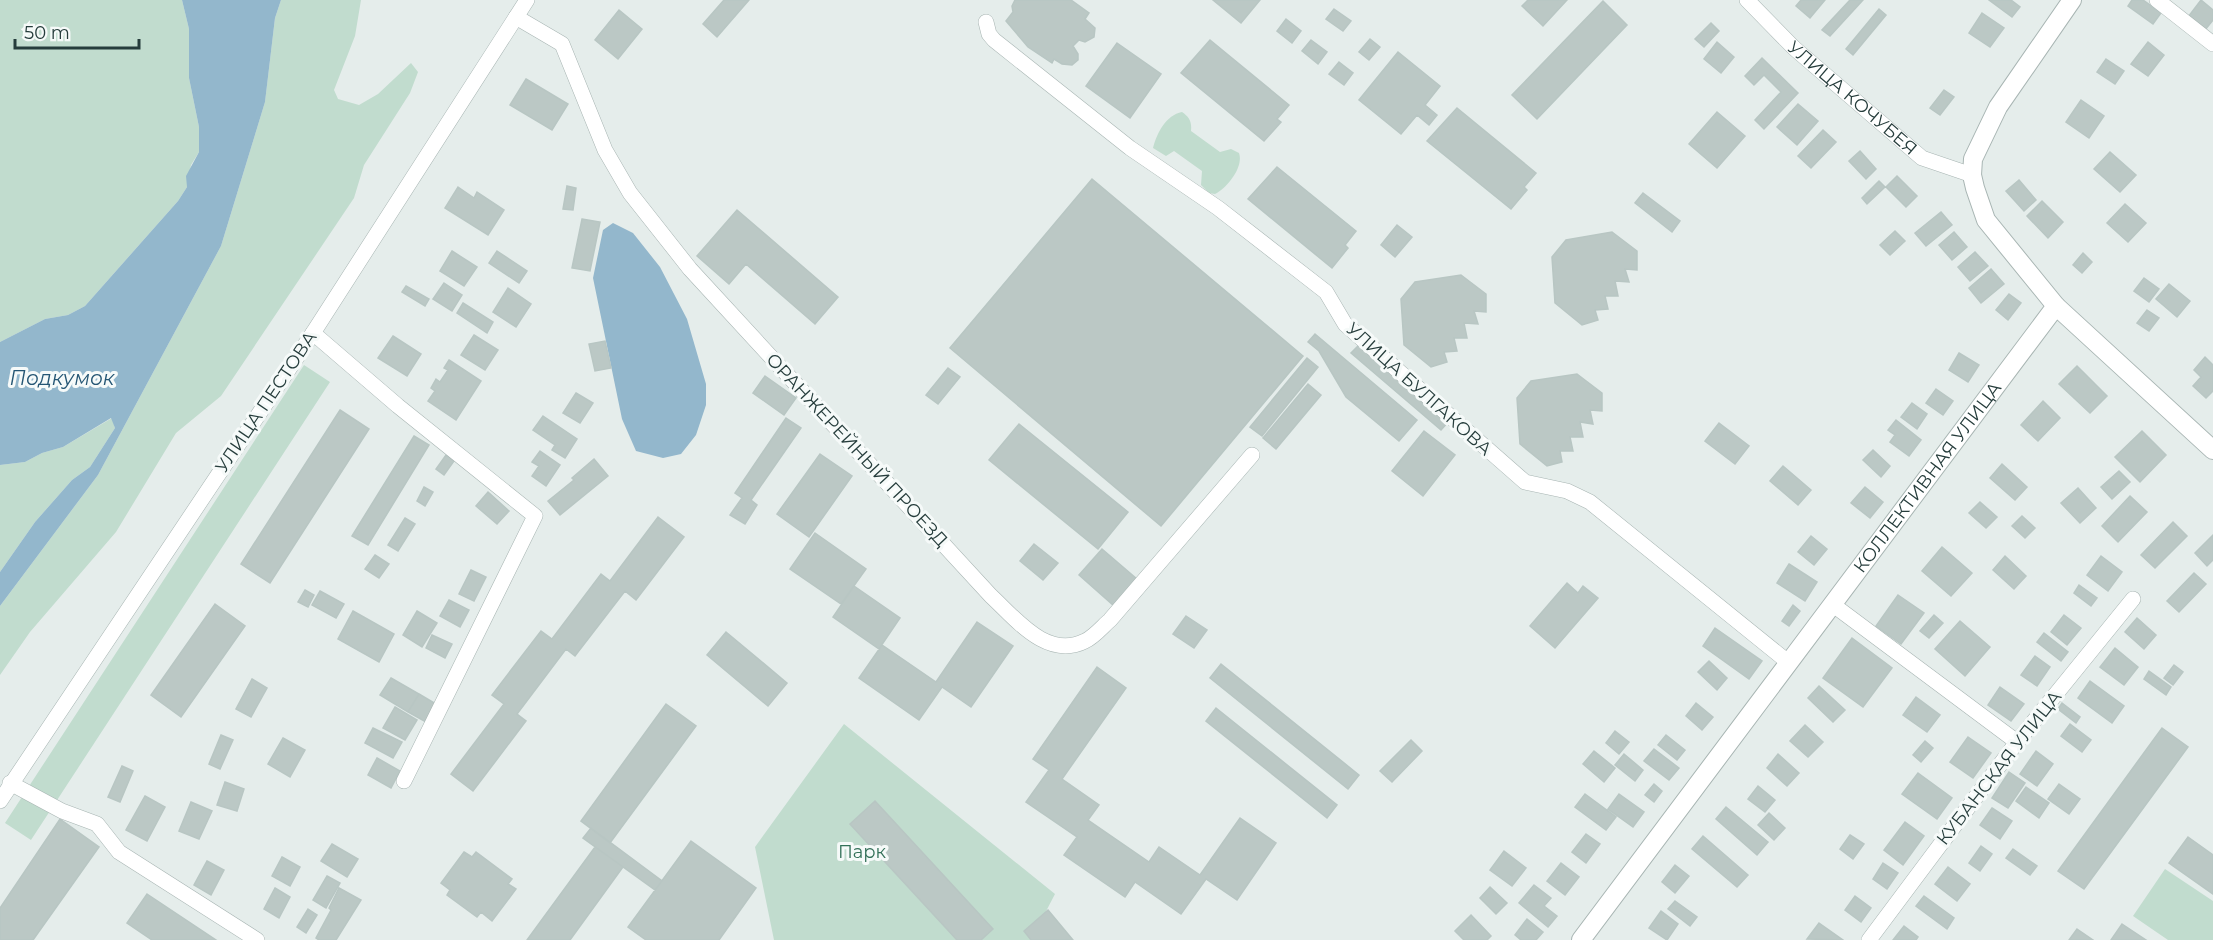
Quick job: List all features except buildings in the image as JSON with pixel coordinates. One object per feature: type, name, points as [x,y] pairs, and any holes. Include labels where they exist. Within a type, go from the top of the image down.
[{"type":"street","name":"УЛИЦА ПЕСТОВА","points":[[0,801],[313,333],[527,0]]},
{"type":"street","name":"УЛИЦА КОЧУБЕЯ","points":[[1748,0],[1794,48],[1922,158],[1972,174]]},
{"type":"street","points":[[2072,0],[1998,107],[1973,159],[1972,174],[1986,220],[2056,306],[2213,450]]},
{"type":"street","points":[[2157,0],[2213,44]]},
{"type":"street","name":"ОРАНЖЕРЕЙНЫЙ ПРОЕЗД","points":[[516,17],[562,44],[605,150],[630,193],[690,269],[991,597],[1038,639],[1064,647],[1086,641],[1110,620],[1252,455]]},
{"type":"street","name":"УЛИЦА БУЛГАКОВА","points":[[986,22],[989,34],[1003,48],[1130,148],[1218,208],[1326,292],[1345,324],[1525,482],[1567,491],[1590,502],[1788,663]]},
{"type":"street","name":"КОЛЛЕКТИВНАЯ УЛИЦА","points":[[1581,940],[2056,306]]},
{"type":"street","points":[[313,333],[398,406],[535,516],[404,781]]},
{"type":"street","name":"КУБАНСКАЯ УЛИЦА","points":[[1869,940],[2017,742],[2133,599]]},
{"type":"street","points":[[1832,604],[2017,742]]},
{"type":"street","points":[[10,783],[62,811],[97,824],[119,852],[257,940]]},
{"type":"green space","points":[[0,0],[182,0],[189,29],[189,78],[199,127],[199,152],[191,165],[187,187],[178,201],[85,306],[68,315],[45,319],[0,342]]},
{"type":"green space","points":[[281,0],[361,0],[355,36],[334,90],[338,99],[359,105],[378,94],[411,63],[418,72],[410,93],[364,165],[354,198],[221,396],[176,433],[116,532],[30,632],[0,675],[0,606],[98,475],[221,246],[265,102],[275,18]]},
{"type":"green space","points":[[1182,112],[1190,120],[1191,131],[1220,152],[1231,149],[1239,153],[1237,171],[1225,187],[1215,194],[1209,193],[1201,185],[1202,171],[1174,151],[1166,156],[1153,148],[1157,136],[1167,121]]},
{"type":"green space","points":[[304,365],[330,382],[31,840],[5,823]]},
{"type":"green space","points":[[112,418],[115,428],[90,467],[72,480],[35,522],[0,572],[0,465],[25,462],[42,453],[63,447]]},
{"type":"green space","name":"Парк","points":[[844,724],[1055,894],[1031,940],[774,940],[755,847]]},
{"type":"green space","points":[[2165,869],[2213,901],[2213,940],[2168,940],[2133,916]]},
{"type":"water","name":"Подкумок","points":[[182,0],[281,0],[275,18],[265,102],[221,246],[98,475],[0,606],[0,572],[35,522],[72,480],[90,467],[115,428],[111,418],[63,447],[42,453],[25,462],[0,465],[0,342],[45,319],[68,315],[85,306],[178,201],[187,187],[186,176],[199,152],[199,127],[189,78],[189,29]]},
{"type":"water","points":[[613,223],[633,233],[660,267],[687,319],[706,384],[706,405],[696,435],[681,454],[663,458],[636,451],[622,419],[593,278],[603,230]]}]
